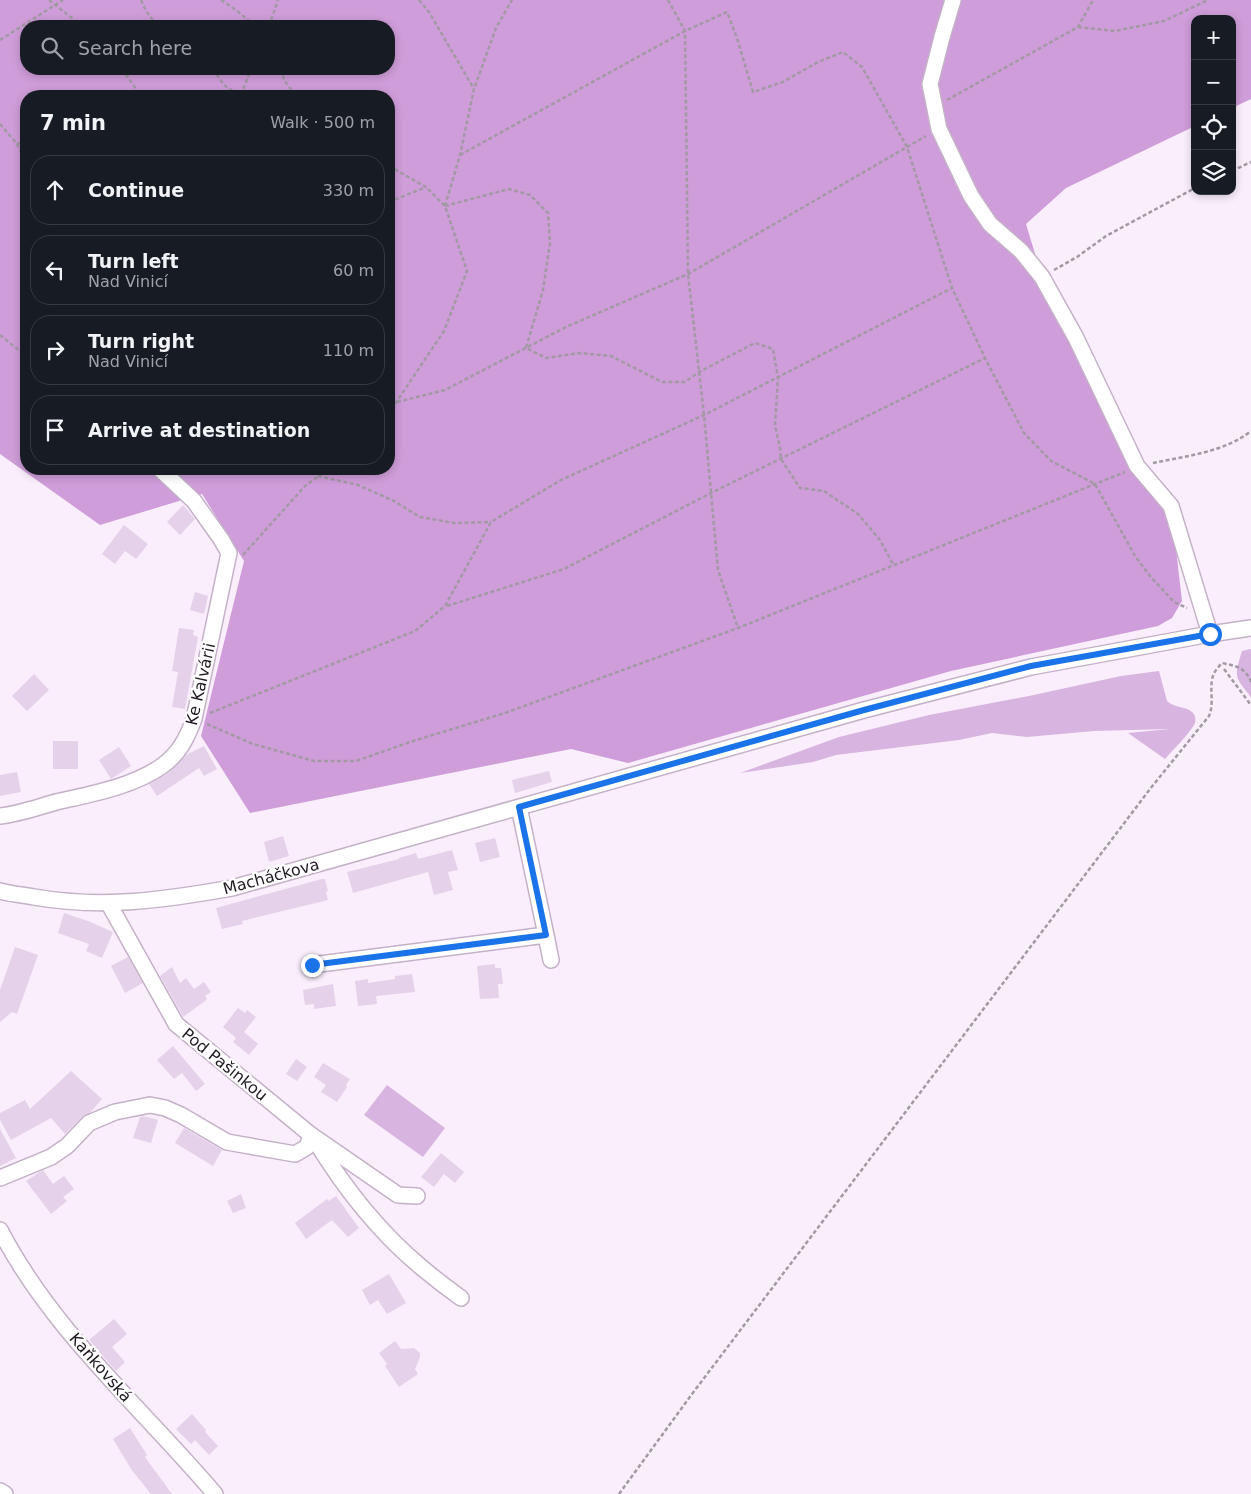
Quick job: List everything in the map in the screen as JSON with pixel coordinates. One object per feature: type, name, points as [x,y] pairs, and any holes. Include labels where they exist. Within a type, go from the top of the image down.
[{"type":"street","points":[[953,0],[930,84],[939,129],[971,196],[990,224],[1021,251],[1042,277],[1076,338],[1137,466],[1171,506],[1210,634]]},
{"type":"street","name":"Ke Kalvárii","points":[[0,816],[100,791],[143,776],[162,766],[176,754],[188,737],[194,719],[229,553],[221,538],[194,501],[166,475]]},
{"type":"street","name":"Macháčkova","points":[[0,891],[50,900],[109,904],[166,899],[232,888],[864,710],[1031,666],[1251,628]]},
{"type":"street","points":[[519,807],[551,960]]},
{"type":"street","name":"Pod Pašinkou","points":[[109,904],[176,1024],[311,1135],[398,1195],[417,1196]]},
{"type":"street","points":[[312,965],[546,935]]},
{"type":"street","points":[[0,1178],[51,1157],[67,1146],[89,1123],[115,1112],[150,1105],[165,1108],[181,1115],[227,1142],[264,1150],[295,1154],[307,1146],[311,1135]]},
{"type":"street","name":"Pod Pašinkou","points":[[311,1135],[356,1199],[386,1234],[420,1266],[461,1298]]},
{"type":"street","name":"Kaňkovská","points":[[0,1230],[10,1250],[48,1306],[123,1394],[215,1494]]},
{"type":"street","points":[[0,1491],[5,1494]]},
{"type":"path","points":[[49,0],[54,6],[74,20]]},
{"type":"path","points":[[32,20],[64,0]]},
{"type":"path","points":[[141,0],[153,20]]},
{"type":"path","points":[[221,0],[248,20]]},
{"type":"path","points":[[271,20],[278,0]]},
{"type":"path","points":[[419,0],[429,12],[474,89]]},
{"type":"path","points":[[445,206],[460,155],[474,89],[496,28],[512,0]]},
{"type":"path","points":[[668,0],[685,30],[688,274],[704,416],[718,570],[738,628]]},
{"type":"path","points":[[1078,28],[1093,0]]},
{"type":"path","points":[[934,106],[1078,28],[1115,31],[1164,21],[1208,0]]},
{"type":"path","points":[[460,155],[685,30],[727,12],[753,92],[783,82],[818,62],[843,52],[862,67],[907,147],[952,288],[985,358],[1024,433],[1051,461],[1095,484],[1135,556],[1174,602],[1182,606]]},
{"type":"path","points":[[0,40],[20,27]]},
{"type":"path","points":[[126,75],[137,90]]},
{"type":"path","points":[[217,75],[224,85],[231,90]]},
{"type":"path","points":[[243,90],[249,75]]},
{"type":"path","points":[[283,75],[284,80],[292,90]]},
{"type":"path","points":[[0,124],[20,148]]},
{"type":"path","points":[[397,402],[445,390],[566,327],[688,274],[939,129]]},
{"type":"path","points":[[1236,169],[1251,162]]},
{"type":"path","points":[[395,170],[426,188],[445,206],[467,270],[444,331],[395,405]]},
{"type":"path","points":[[395,200],[426,188]]},
{"type":"path","points":[[445,206],[509,189],[530,195],[548,213],[550,243],[543,290],[526,348]]},
{"type":"path","points":[[1042,277],[1077,257],[1106,236],[1191,190]]},
{"type":"path","points":[[225,573],[250,548],[304,486],[318,476],[358,485],[394,500],[420,517],[454,523],[491,522],[561,480],[704,416],[952,288]]},
{"type":"path","points":[[0,335],[20,351]]},
{"type":"path","points":[[526,348],[546,358],[578,353],[611,356],[662,382],[685,382],[699,372],[755,343],[773,349],[778,378],[775,425],[781,459],[800,488],[824,491],[858,514],[880,540],[894,566]]},
{"type":"path","points":[[445,606],[564,569],[711,493],[985,358]]},
{"type":"path","points":[[194,719],[253,744],[314,762],[356,761],[505,713],[738,628],[1137,466],[1199,454],[1239,440],[1251,431]]},
{"type":"path","points":[[194,719],[415,631],[445,606],[491,522]]},
{"type":"path","points":[[619,1494],[692,1394],[1138,805],[1209,716],[1212,706],[1213,678],[1222,663],[1240,667],[1251,682]]},
{"type":"path","points":[[1224,669],[1251,705]]},
{"type":"shaded area","points":[[0,0],[1251,0],[1251,99],[1236,106],[1236,15],[1191,15],[1191,128],[1066,188],[1026,224],[1042,277],[1137,466],[1171,506],[1182,601],[1172,618],[1158,626],[951,671],[628,763],[571,749],[250,813],[201,736],[244,561],[202,494],[100,525],[30,475],[395,475],[395,90],[20,90],[20,468],[0,454]]},
{"type":"shaded area","points":[[1251,649],[1251,697],[1241,685],[1237,671],[1242,651]]},
{"type":"shaded area","points":[[1159,671],[1167,701],[1189,710],[1194,714],[1195,718],[1195,723],[1190,731],[1165,759],[1128,733],[1170,729],[1094,731],[1027,737],[992,733],[959,740],[836,755],[813,762],[740,773],[839,737],[929,715],[1121,676]]},
{"type":"shaded area","points":[[387,1085],[445,1128],[423,1157],[364,1115]]},
{"type":"building","points":[[183,505],[195,519],[180,535],[167,522]]},
{"type":"building","points":[[124,525],[148,544],[136,559],[125,551],[115,564],[102,554]]},
{"type":"building","points":[[195,592],[208,596],[204,614],[190,610]]},
{"type":"building","points":[[179,628],[194,630],[193,635],[198,637],[185,709],[172,707],[178,672],[172,671]]},
{"type":"building","points":[[34,674],[49,690],[27,711],[12,696]]},
{"type":"building","points":[[53,741],[78,741],[78,769],[53,769]]},
{"type":"building","points":[[204,746],[217,769],[204,776],[199,768],[157,796],[149,784],[168,773],[186,755]]},
{"type":"building","points":[[119,747],[131,766],[111,779],[99,760]]},
{"type":"building","points":[[549,771],[552,782],[515,793],[512,780]]},
{"type":"building","points":[[17,772],[21,792],[0,796],[0,775]]},
{"type":"building","points":[[283,836],[289,856],[269,862],[264,842]]},
{"type":"building","points":[[495,838],[500,857],[480,862],[475,843]]},
{"type":"building","points":[[452,850],[458,870],[448,872],[453,890],[434,895],[428,872],[353,893],[347,872],[416,853],[418,859]]},
{"type":"building","points":[[325,879],[328,900],[242,921],[243,924],[222,929],[216,908]]},
{"type":"building","points":[[64,913],[113,932],[102,958],[86,951],[89,944],[58,933]]},
{"type":"building","points":[[15,947],[38,955],[17,1014],[12,1012],[0,1022],[0,990]]},
{"type":"building","points":[[128,957],[143,983],[125,993],[111,966]]},
{"type":"building","points":[[495,964],[495,968],[501,968],[503,984],[498,984],[499,998],[480,999],[477,966]]},
{"type":"building","points":[[172,967],[180,983],[186,978],[194,989],[204,982],[211,992],[205,996],[207,999],[205,1001],[183,1017],[160,976]]},
{"type":"building","points":[[412,974],[415,992],[376,996],[377,1004],[358,1006],[355,981],[368,979],[368,983]]},
{"type":"building","points":[[333,984],[336,1006],[314,1009],[314,1004],[305,1005],[303,990]]},
{"type":"building","points":[[238,1008],[245,1013],[247,1010],[256,1017],[244,1032],[258,1044],[249,1055],[233,1042],[236,1038],[223,1027]]},
{"type":"building","points":[[173,1046],[205,1084],[196,1091],[182,1073],[174,1079],[157,1060]]},
{"type":"building","points":[[296,1059],[307,1067],[297,1081],[286,1074]]},
{"type":"building","points":[[323,1063],[350,1079],[337,1102],[321,1092],[326,1085],[314,1077]]},
{"type":"building","points":[[71,1071],[102,1099],[90,1113],[82,1117],[65,1134],[51,1118],[11,1140],[0,1120],[0,1113],[25,1100],[30,1109]]},
{"type":"building","points":[[140,1117],[158,1120],[151,1143],[133,1138]]},
{"type":"building","points":[[184,1128],[222,1150],[213,1166],[175,1143]]},
{"type":"building","points":[[0,1129],[16,1158],[0,1166]]},
{"type":"building","points":[[441,1153],[464,1172],[455,1183],[444,1174],[434,1187],[421,1177]]},
{"type":"building","points":[[43,1170],[53,1184],[64,1176],[74,1189],[63,1197],[67,1201],[51,1214],[26,1181]]},
{"type":"building","points":[[241,1194],[246,1208],[233,1213],[227,1201]]},
{"type":"building","points":[[336,1196],[359,1228],[348,1237],[332,1220],[306,1239],[295,1223],[327,1199],[329,1201]]},
{"type":"building","points":[[389,1274],[406,1303],[387,1314],[378,1300],[370,1305],[362,1290]]},
{"type":"building","points":[[114,1319],[127,1334],[112,1347],[125,1362],[116,1371],[89,1340]]},
{"type":"building","points":[[395,1341],[401,1349],[414,1348],[420,1353],[415,1369],[418,1374],[399,1387],[379,1353]]},
{"type":"building","points":[[192,1414],[218,1446],[209,1455],[195,1440],[191,1444],[176,1429]]},
{"type":"building","points":[[130,1428],[147,1455],[145,1457],[172,1494],[151,1494],[131,1469],[113,1439]]},
{"type":"route","points":[[312,965],[546,935],[519,807],[864,710],[1031,666],[1210,634]]}]
